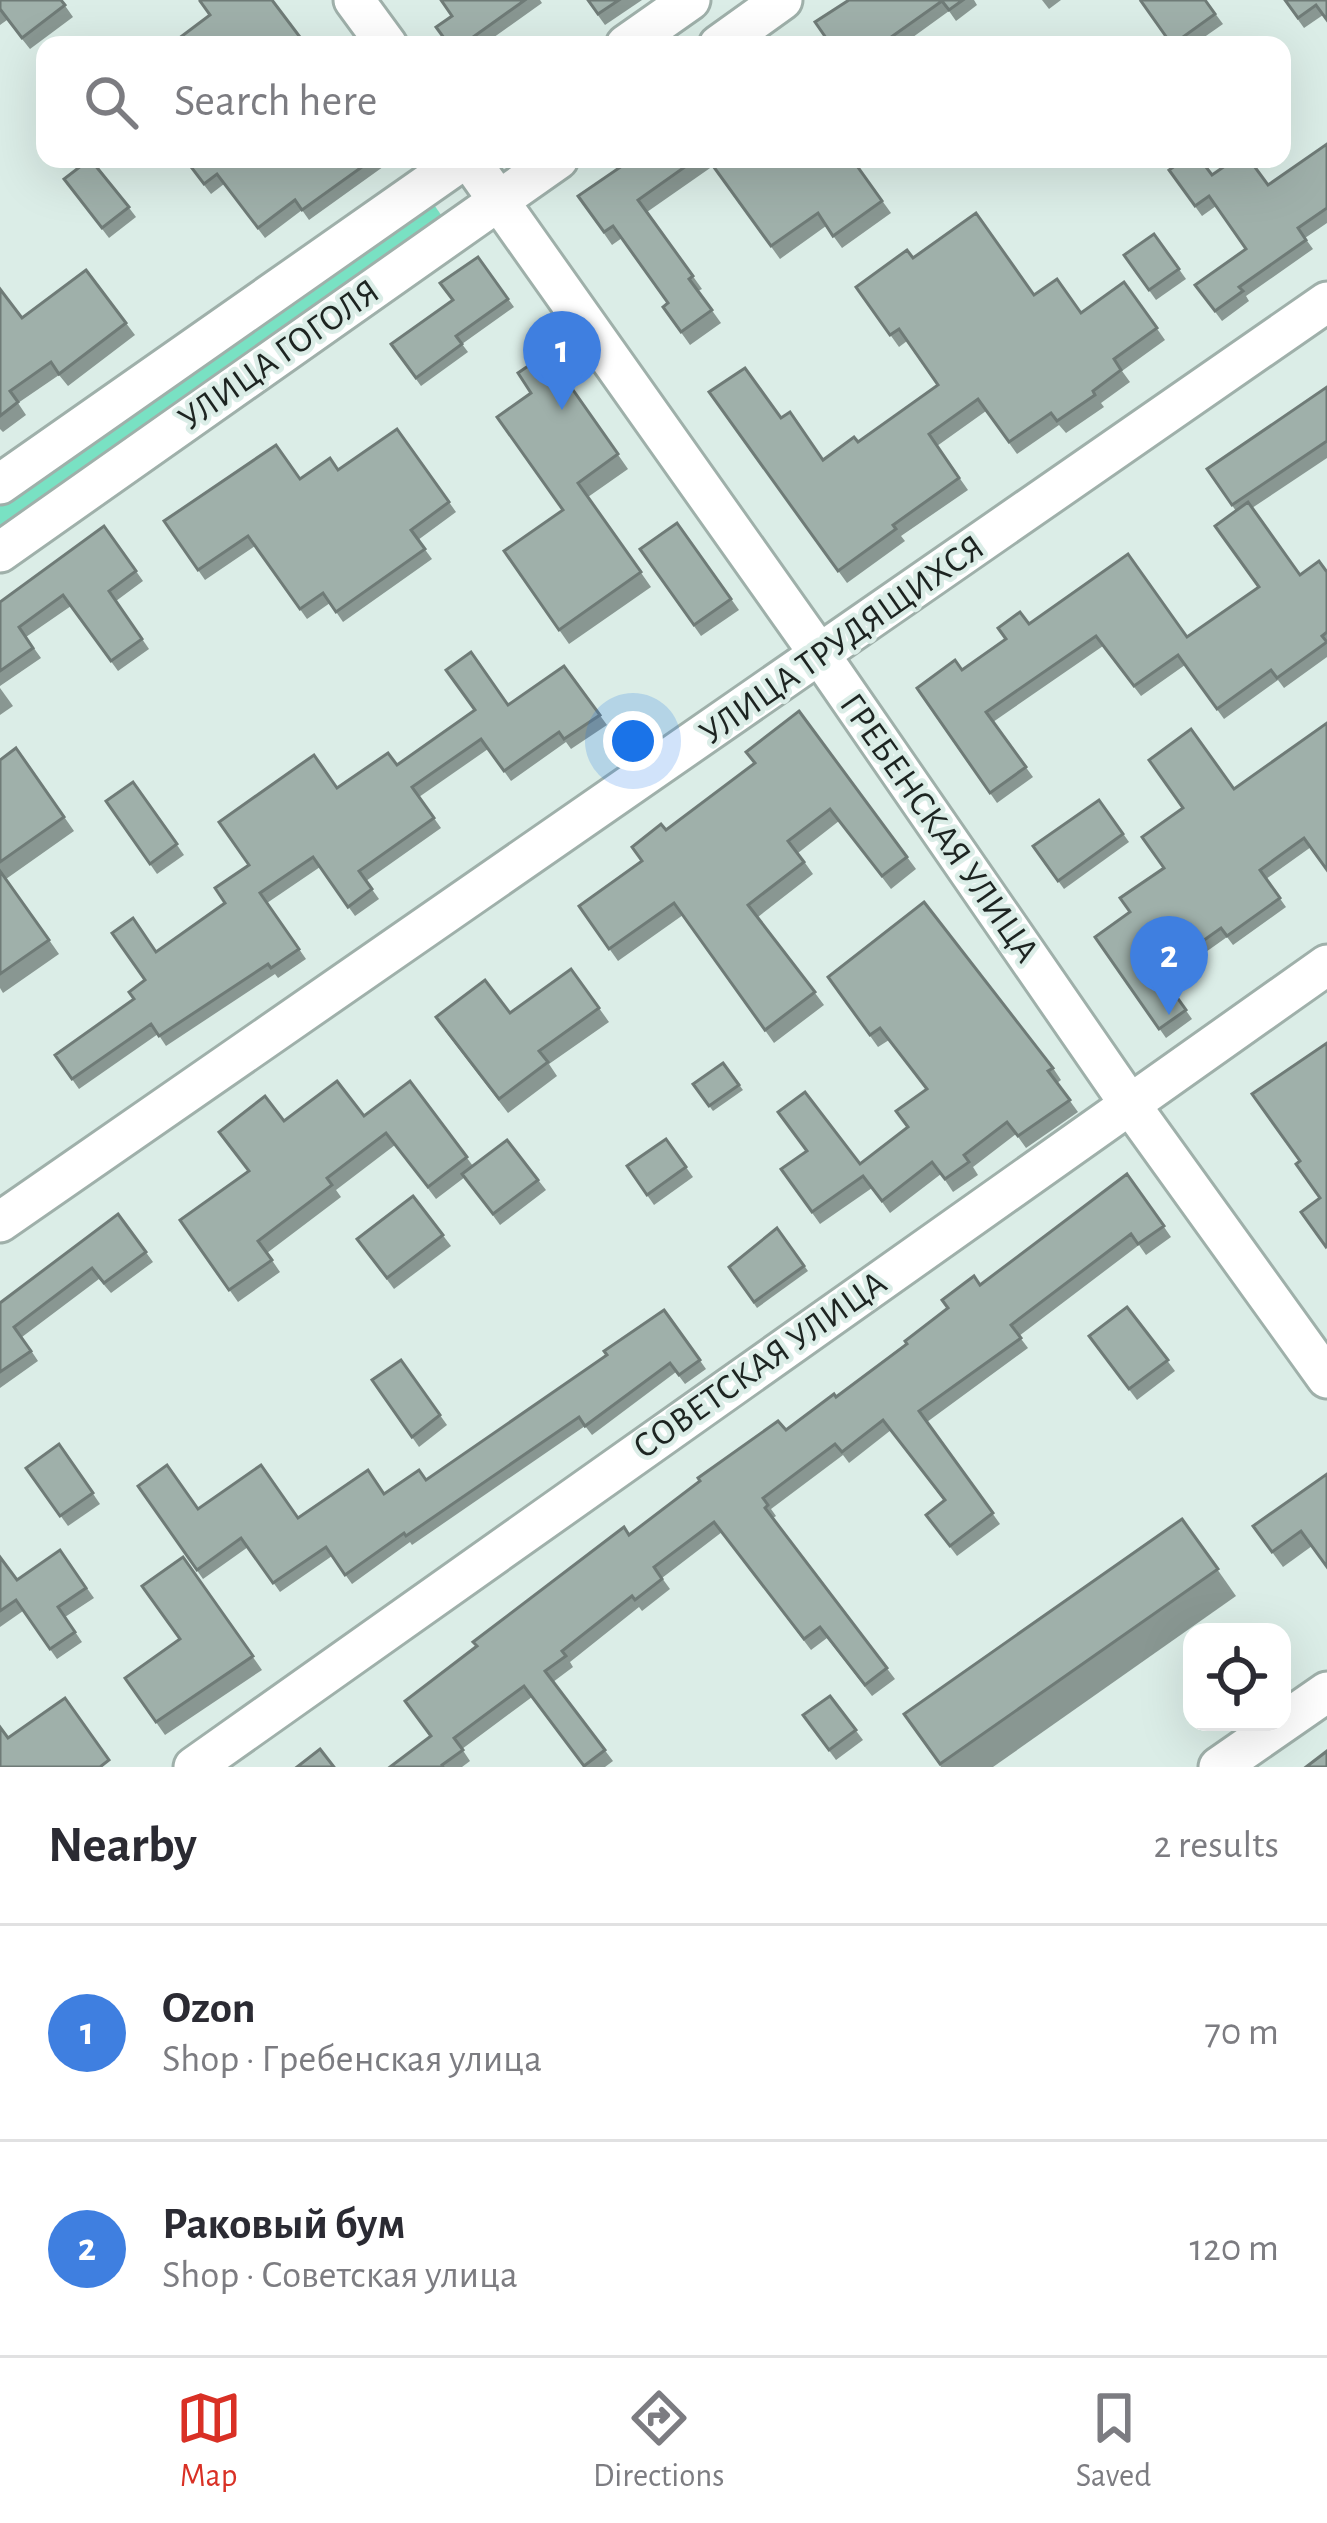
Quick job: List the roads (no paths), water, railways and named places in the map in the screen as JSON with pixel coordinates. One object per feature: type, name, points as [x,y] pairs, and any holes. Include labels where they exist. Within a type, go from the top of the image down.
[{"type":"street","points":[[354,0],[380,36]]},
{"type":"street","points":[[639,36],[690,0]]},
{"type":"street","points":[[731,36],[782,0]]},
{"type":"street","name":"УЛИЦА ГОГОЛЯ","points":[[0,484],[454,168]]},
{"type":"street","name":"ГРЕБЕНСКАЯ УЛИЦА","points":[[474,168],[1327,1378]]},
{"type":"street","name":"УЛИЦА ГОГОЛЯ","points":[[0,552],[546,168]]},
{"type":"street","name":"УЛИЦА ТРУДЯЩИХСЯ","points":[[0,1222],[1327,302]]},
{"type":"street","name":"СОВЕТСКАЯ УЛИЦА","points":[[194,1767],[1327,965]]},
{"type":"street","points":[[1220,1767],[1327,1692]]},
{"type":"place","name":"Ozon","points":[[562,410]]},
{"type":"place","name":"Раковый бум","points":[[1169,1015]]}]
